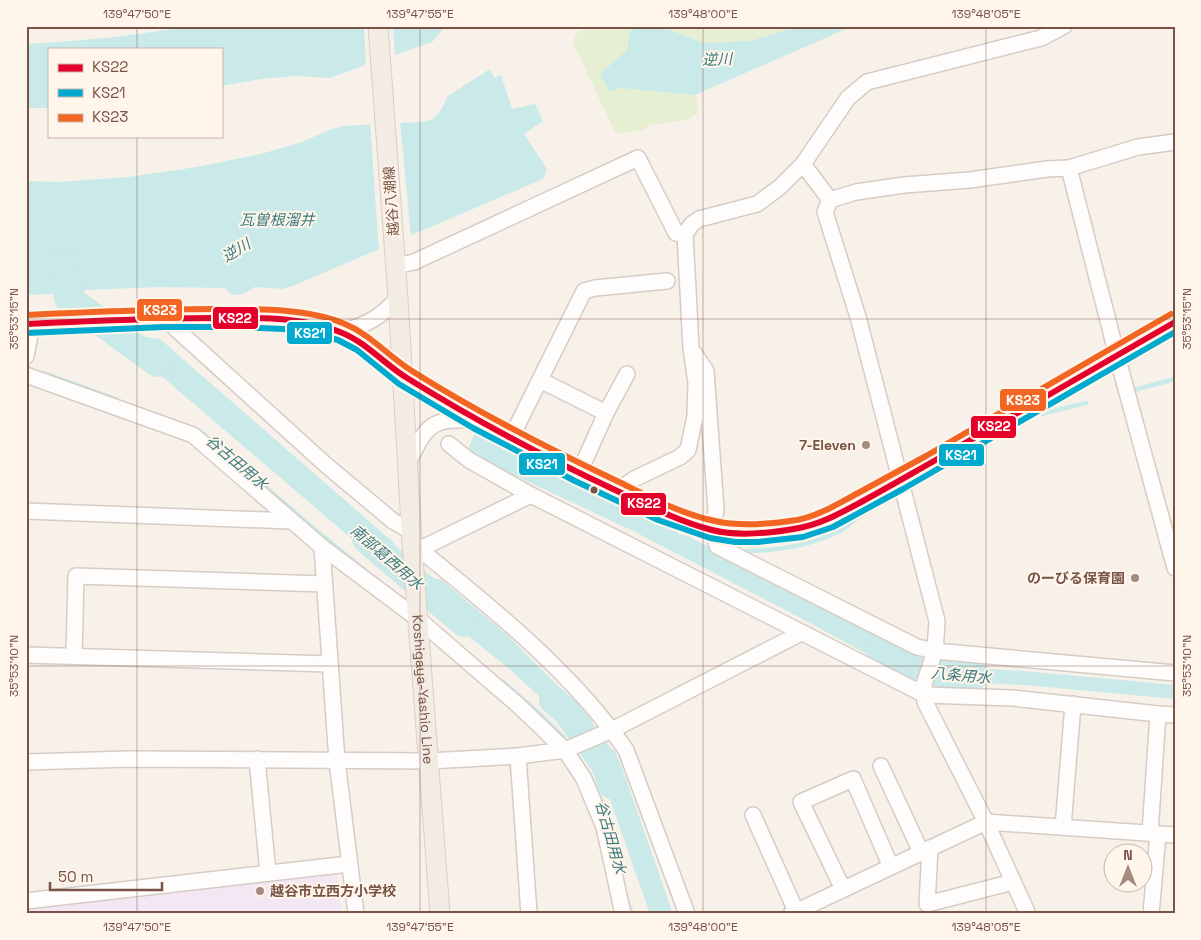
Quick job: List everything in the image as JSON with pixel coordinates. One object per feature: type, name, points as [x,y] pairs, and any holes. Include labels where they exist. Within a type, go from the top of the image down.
[{"type":"main road","name":"越谷八潮線","points":[[378,26],[403,376]]},
{"type":"main road","name":"Koshigaya-Yashio Line","points":[[403,376],[418,618],[440,914]]},
{"type":"street","points":[[618,491],[634,478],[680,457],[688,450],[695,416],[696,383],[691,348],[684,234],[692,224],[699,219],[757,204],[780,187],[802,164],[848,98],[868,82],[1041,38],[1064,26]]},
{"type":"street","points":[[1028,914],[986,822],[925,702],[925,689],[935,650],[936,621],[858,317],[824,212],[830,200],[856,192],[904,185],[970,180],[1046,169],[1069,168],[1138,147],[1175,142]]},
{"type":"street","points":[[395,261],[414,262],[638,158],[676,233],[684,234]]},
{"type":"street","points":[[802,164],[830,200]]},
{"type":"street","points":[[1069,168],[1117,356],[1175,568]]},
{"type":"street","points":[[511,438],[584,291],[594,288],[667,281]]},
{"type":"street","points":[[341,332],[372,321],[386,311],[398,298]]},
{"type":"street","points":[[26,356],[29,324],[164,318],[236,318],[284,320],[322,326],[341,332],[362,343],[403,376],[477,420],[580,473],[662,512],[714,530],[758,533],[801,528],[829,519],[1175,322]]},
{"type":"street","points":[[164,318],[326,465],[393,521],[523,636],[589,703],[626,750],[686,914]]},
{"type":"street","points":[[691,348],[706,371],[716,510],[714,530],[716,546],[917,647],[1175,673]]},
{"type":"street","points":[[580,473],[606,413],[627,374]]},
{"type":"street","points":[[26,375],[193,435],[322,547],[418,618],[518,705],[565,750],[584,779],[604,827],[623,914]]},
{"type":"street","points":[[540,380],[606,413]]},
{"type":"street","points":[[408,463],[420,438],[428,429],[439,422],[452,419],[477,420]]},
{"type":"street","points":[[449,444],[469,460],[530,495],[801,633],[925,689],[1175,715]]},
{"type":"street","points":[[414,541],[530,495]]},
{"type":"street","points":[[26,511],[291,521]]},
{"type":"street","points":[[322,547],[337,761],[356,914]]},
{"type":"street","points":[[74,656],[76,576],[324,584]]},
{"type":"street","points":[[26,762],[129,759],[429,761],[518,756],[565,750],[612,730],[801,633]]},
{"type":"street","points":[[26,655],[329,664]]},
{"type":"street","points":[[1063,827],[1073,704]]},
{"type":"street","points":[[1151,914],[1158,714]]},
{"type":"street","points":[[518,756],[529,914]]},
{"type":"street","points":[[257,759],[268,872]]},
{"type":"street","points":[[881,766],[926,850],[927,904],[1013,882]]},
{"type":"street","points":[[843,889],[801,802],[853,779],[891,866]]},
{"type":"street","points":[[753,815],[793,913],[821,907],[843,889],[986,822],[1175,835]]},
{"type":"street","points":[[26,902],[268,872],[349,864]]},
{"type":"shaded area","name":"越谷市立西方小学校","points":[[337,872],[342,914],[26,914],[26,909]]},
{"type":"green space","points":[[592,26],[637,26],[630,31],[627,50],[601,74],[609,91],[620,88],[695,95],[699,112],[688,120],[649,125],[645,130],[616,134],[573,43],[576,34]]},
{"type":"green space","points":[[659,26],[800,26],[750,41],[704,43]]},
{"type":"water","points":[[189,26],[446,26],[432,42],[329,78],[296,76],[261,79],[222,86],[222,48],[48,48],[48,108],[26,108],[26,44],[148,33]]},
{"type":"water","name":"逆川","points":[[637,26],[659,26],[704,43],[750,41],[800,26],[853,26],[695,95],[620,88],[609,91],[600,74],[627,50],[630,31]]},
{"type":"water","name":"瓦曽根溜井","points":[[490,69],[494,78],[501,75],[512,109],[535,104],[543,121],[524,134],[547,169],[543,179],[283,289],[255,287],[243,294],[232,295],[224,288],[159,287],[85,290],[75,299],[64,300],[60,295],[56,294],[26,295],[26,181],[59,182],[128,177],[197,167],[261,154],[302,142],[329,130],[344,126],[432,120],[441,110],[448,96]]},
{"type":"water","points":[[133,335],[160,339],[394,543],[395,574],[132,351],[127,339]]},
{"type":"water","points":[[475,432],[676,528],[678,534],[688,536],[916,654],[916,666],[910,674],[891,667],[633,531],[467,453]]},
{"type":"water","points":[[433,578],[442,580],[506,634],[593,721],[573,732],[565,721],[513,672],[436,610]]},
{"type":"water","points":[[938,666],[1024,671],[1175,685],[1175,699],[1024,685],[936,681]]},
{"type":"water","points":[[608,748],[615,751],[624,773],[673,914],[650,914],[602,777],[587,756]]},
{"type":"pier","points":[[364,26],[393,26],[395,57],[366,67]]},
{"type":"pier","points":[[400,121],[411,238],[379,252],[370,122]]},
{"type":"waterway","name":"南部葛西用水","points":[[65,264],[68,298],[157,363]]},
{"type":"waterway","name":"谷古田用水","points":[[44,373],[116,399]]},
{"type":"waterway","points":[[1134,390],[1175,379]]},
{"type":"waterway","points":[[1041,414],[1086,403]]},
{"type":"waterway","points":[[1009,430],[1015,427]]},
{"type":"waterway","name":"谷古田用水","points":[[196,429],[372,576]]},
{"type":"waterway","points":[[913,486],[997,437]]},
{"type":"waterway","points":[[743,556],[745,551],[794,546],[829,536],[842,530],[864,513],[890,499]]},
{"type":"waterway","name":"南部葛西用水","points":[[366,539],[464,623]]},
{"type":"waterway","name":"八条用水","points":[[881,651],[920,672],[975,675]]},
{"type":"waterway","name":"谷古田用水","points":[[503,682],[564,738]]},
{"type":"waterway","name":"南部葛西用水","points":[[553,700],[567,712],[606,766],[612,785]]},
{"type":"waterway","name":"谷古田用水","points":[[589,773],[602,803]]},
{"type":"waterway","name":"谷古田用水","points":[[627,900],[632,914]]},
{"type":"transit line","name":"KS23","points":[[26,315],[144,310],[247,309],[298,312],[330,319],[345,324],[363,334],[403,365],[462,401],[565,456],[653,498],[677,509],[715,521],[766,524],[797,520],[829,509],[926,456],[1171,314]]},
{"type":"transit line","name":"KS22","points":[[26,324],[144,319],[246,318],[279,319],[325,327],[358,341],[399,372],[432,393],[560,463],[686,522],[712,530],[744,534],[767,533],[799,528],[824,521],[934,461],[1175,322]]},
{"type":"transit line","name":"KS21","points":[[26,333],[164,327],[236,327],[283,329],[338,340],[357,350],[399,384],[473,428],[575,481],[658,520],[710,538],[735,542],[758,542],[803,537],[833,527],[903,489],[1175,332]]},
{"type":"place","name":"7-Eleven","points":[[866,445]]},
{"type":"place","name":"のーびる保育園","points":[[1135,578]]},
{"type":"place","name":"越谷市立西方小学校","points":[[260,891]]}]
